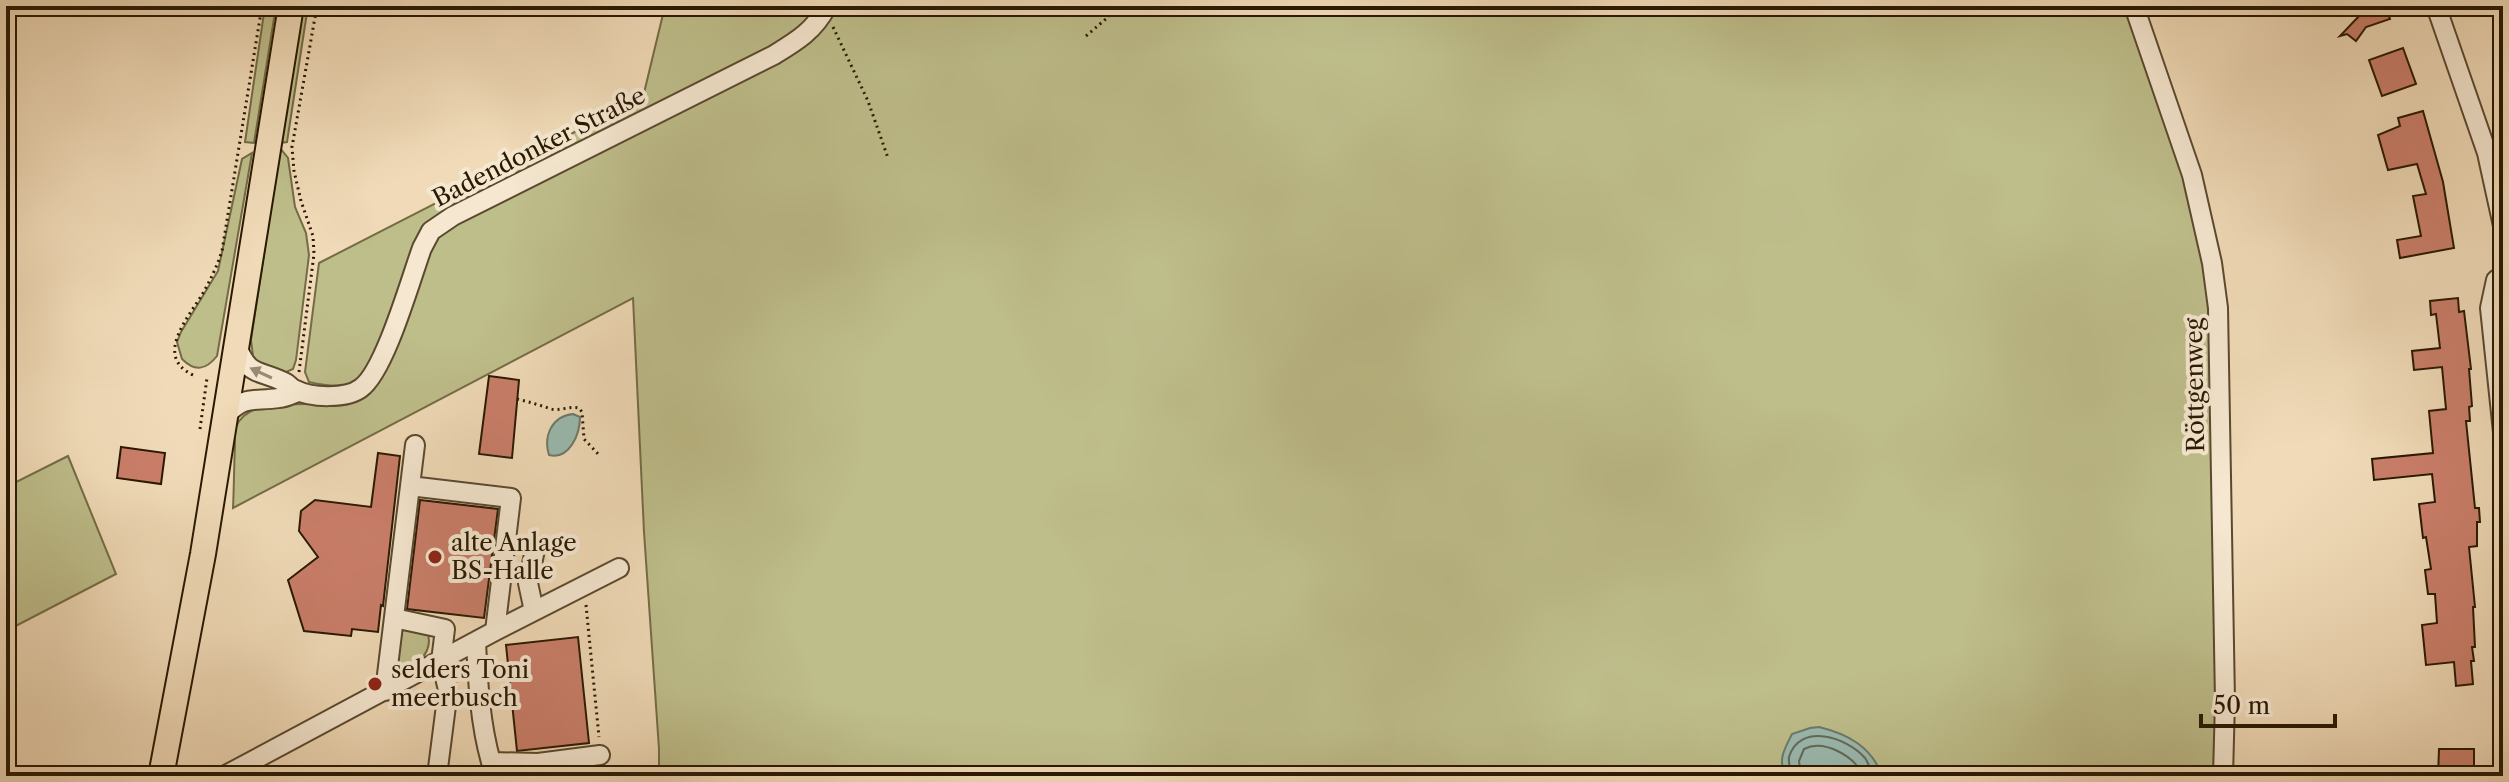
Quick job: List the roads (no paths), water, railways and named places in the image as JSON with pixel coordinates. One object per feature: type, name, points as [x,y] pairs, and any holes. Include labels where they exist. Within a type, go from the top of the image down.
[{"type":"main road","points":[[161,776],[203,554],[291,6]]},
{"type":"street","name":"Röttgenweg","points":[[2134,6],[2192,175],[2212,263],[2218,308],[2225,701],[2223,776]]},
{"type":"street","points":[[2436,6],[2487,153],[2503,226]]},
{"type":"street","name":"Badendonker Straße","points":[[225,416],[232,408],[251,399],[280,398],[298,392],[348,395],[361,389],[377,369],[431,231],[453,216],[774,55],[803,38],[824,11]]},
{"type":"street","points":[[2503,275],[2496,280],[2490,308],[2503,432]]},
{"type":"street","name":"Badendonker Straße","points":[[236,344],[243,363],[254,372],[285,383],[298,392]]},
{"type":"street","points":[[385,691],[415,445]]},
{"type":"street","points":[[410,486],[511,498],[512,528],[495,631]]},
{"type":"street","points":[[534,611],[528,583],[536,545]]},
{"type":"street","points":[[224,776],[286,739],[385,691],[619,568]]},
{"type":"street","points":[[394,618],[445,629],[441,661],[448,690],[437,776]]},
{"type":"street","points":[[476,642],[480,705],[491,762],[538,763],[600,755]]},
{"type":"water","points":[[573,414],[580,417],[572,445],[562,454],[549,455],[547,441],[551,428],[560,419]]},
{"type":"water","points":[[1819,727],[1858,743],[1872,757],[1882,776],[1785,776],[1782,759],[1792,734]]},
{"type":"place","name":"alte Anlage BS-Halle","points":[[435,557]]},
{"type":"place","name":"selders Toni meerbusch","points":[[375,684]]}]
